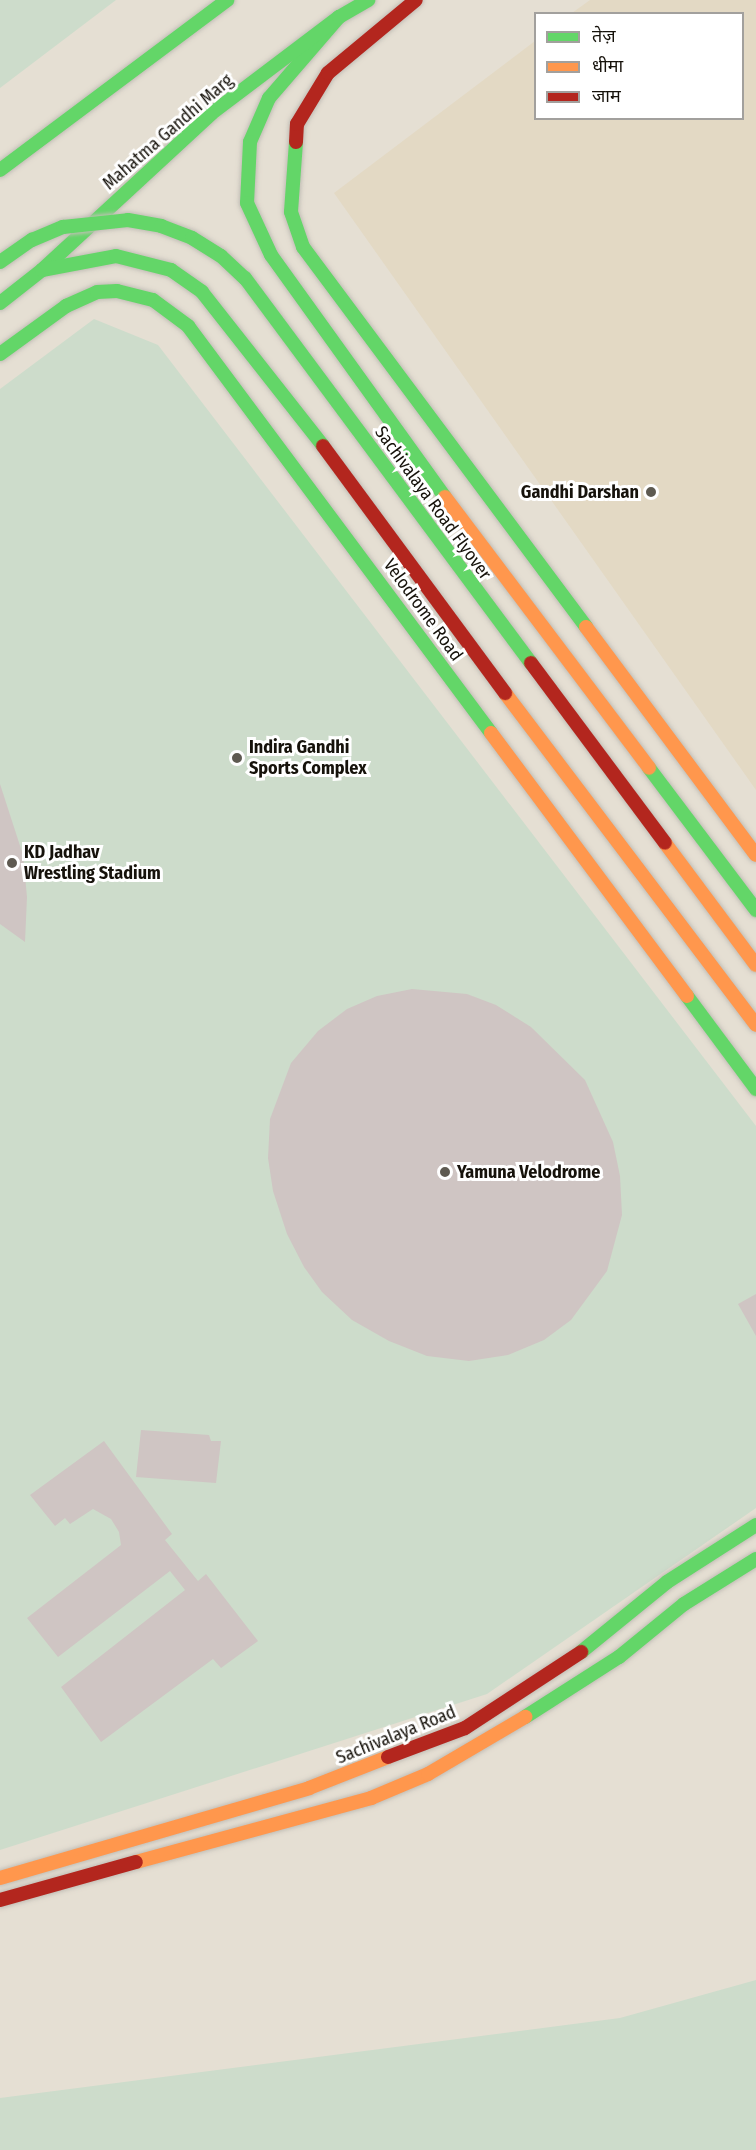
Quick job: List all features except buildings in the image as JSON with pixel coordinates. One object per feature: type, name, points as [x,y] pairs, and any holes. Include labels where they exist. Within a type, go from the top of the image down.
[{"type":"main road","points":[[0,170],[227,0]]},
{"type":"main road","name":"Mahatma Gandhi Marg","points":[[0,303],[42,270],[212,113],[339,17],[369,0]]},
{"type":"main road","points":[[416,0],[328,73],[297,124],[291,213],[303,247],[756,855]]},
{"type":"main road","points":[[339,17],[269,98],[250,142],[247,203],[272,255],[429,475],[756,910]]},
{"type":"main road","name":"Sachivalaya Road Flyover","points":[[0,262],[32,240],[63,227],[95,221],[128,220],[161,226],[192,238],[221,256],[245,278],[756,965]]},
{"type":"main road","points":[[42,270],[116,256],[162,266],[202,292],[256,357],[756,1025]]},
{"type":"main road","name":"Velodrome Road","points":[[0,354],[66,306],[97,292],[117,291],[153,300],[188,326],[756,1089]]},
{"type":"main road","name":"Sachivalaya Road","points":[[0,1878],[309,1788],[465,1728],[580,1652],[641,1600],[756,1525]]},
{"type":"main road","points":[[0,1900],[381,1794],[479,1746],[619,1656],[657,1622],[756,1559]]},
{"type":"main road","points":[[641,1600],[657,1622]]},
{"type":"shaded area","name":"Gandhi Darshan","points":[[590,0],[756,0],[756,790],[334,193],[534,42],[534,120],[744,120],[744,12],[573,12]]},
{"type":"green space","points":[[0,0],[116,0],[0,88]]},
{"type":"green space","name":"Indira Gandhi Sports Complex","points":[[94,319],[158,345],[756,1126],[756,1508],[487,1694],[0,1850],[0,389]]},
{"type":"green space","points":[[756,1980],[756,2150],[0,2150],[0,2098],[620,2018]]},
{"type":"traffic: fast","points":[[0,170],[227,0]]},
{"type":"traffic: fast","points":[[42,270],[212,113],[339,17],[369,0]]},
{"type":"traffic: fast","points":[[339,17],[269,98],[250,142],[247,203],[271,255],[445,497]]},
{"type":"traffic: fast","points":[[296,142],[291,212],[303,247],[586,627]]},
{"type":"traffic: fast","points":[[0,262],[32,240],[63,227],[128,220],[161,226],[192,238],[221,256],[245,278],[531,663]]},
{"type":"traffic: fast","points":[[0,303],[42,270],[116,256],[171,270],[202,292],[323,446]]},
{"type":"traffic: fast","points":[[0,354],[66,306],[97,292],[117,291],[153,300],[188,326],[491,733]]},
{"type":"traffic: fast","points":[[649,768],[756,910]]},
{"type":"traffic: fast","points":[[687,996],[756,1089]]},
{"type":"traffic: fast","points":[[581,1652],[667,1582],[756,1525]]},
{"type":"traffic: fast","points":[[525,1717],[619,1657],[684,1604],[756,1559]]},
{"type":"traffic: slow","points":[[445,497],[649,768]]},
{"type":"traffic: slow","points":[[586,627],[756,855]]},
{"type":"traffic: slow","points":[[505,693],[756,1025]]},
{"type":"traffic: slow","points":[[491,733],[687,996]]},
{"type":"traffic: slow","points":[[665,843],[756,965]]},
{"type":"traffic: slow","points":[[136,1862],[371,1798],[428,1774],[525,1717]]},
{"type":"traffic: slow","points":[[0,1878],[309,1788],[388,1757]]},
{"type":"traffic: jam","points":[[296,142],[297,124],[328,73],[416,0]]},
{"type":"traffic: jam","points":[[323,446],[505,693]]},
{"type":"traffic: jam","points":[[531,663],[665,843]]},
{"type":"traffic: jam","points":[[388,1757],[465,1728],[581,1652]]},
{"type":"traffic: jam","points":[[0,1900],[136,1862]]},
{"type":"place","name":"Gandhi Darshan","points":[[651,492]]},
{"type":"place","name":"Indira Gandhi Sports Complex","points":[[237,758]]},
{"type":"place","name":"KD Jadhav Wrestling Stadium","points":[[12,863]]},
{"type":"place","name":"Yamuna Velodrome","points":[[445,1172]]}]
